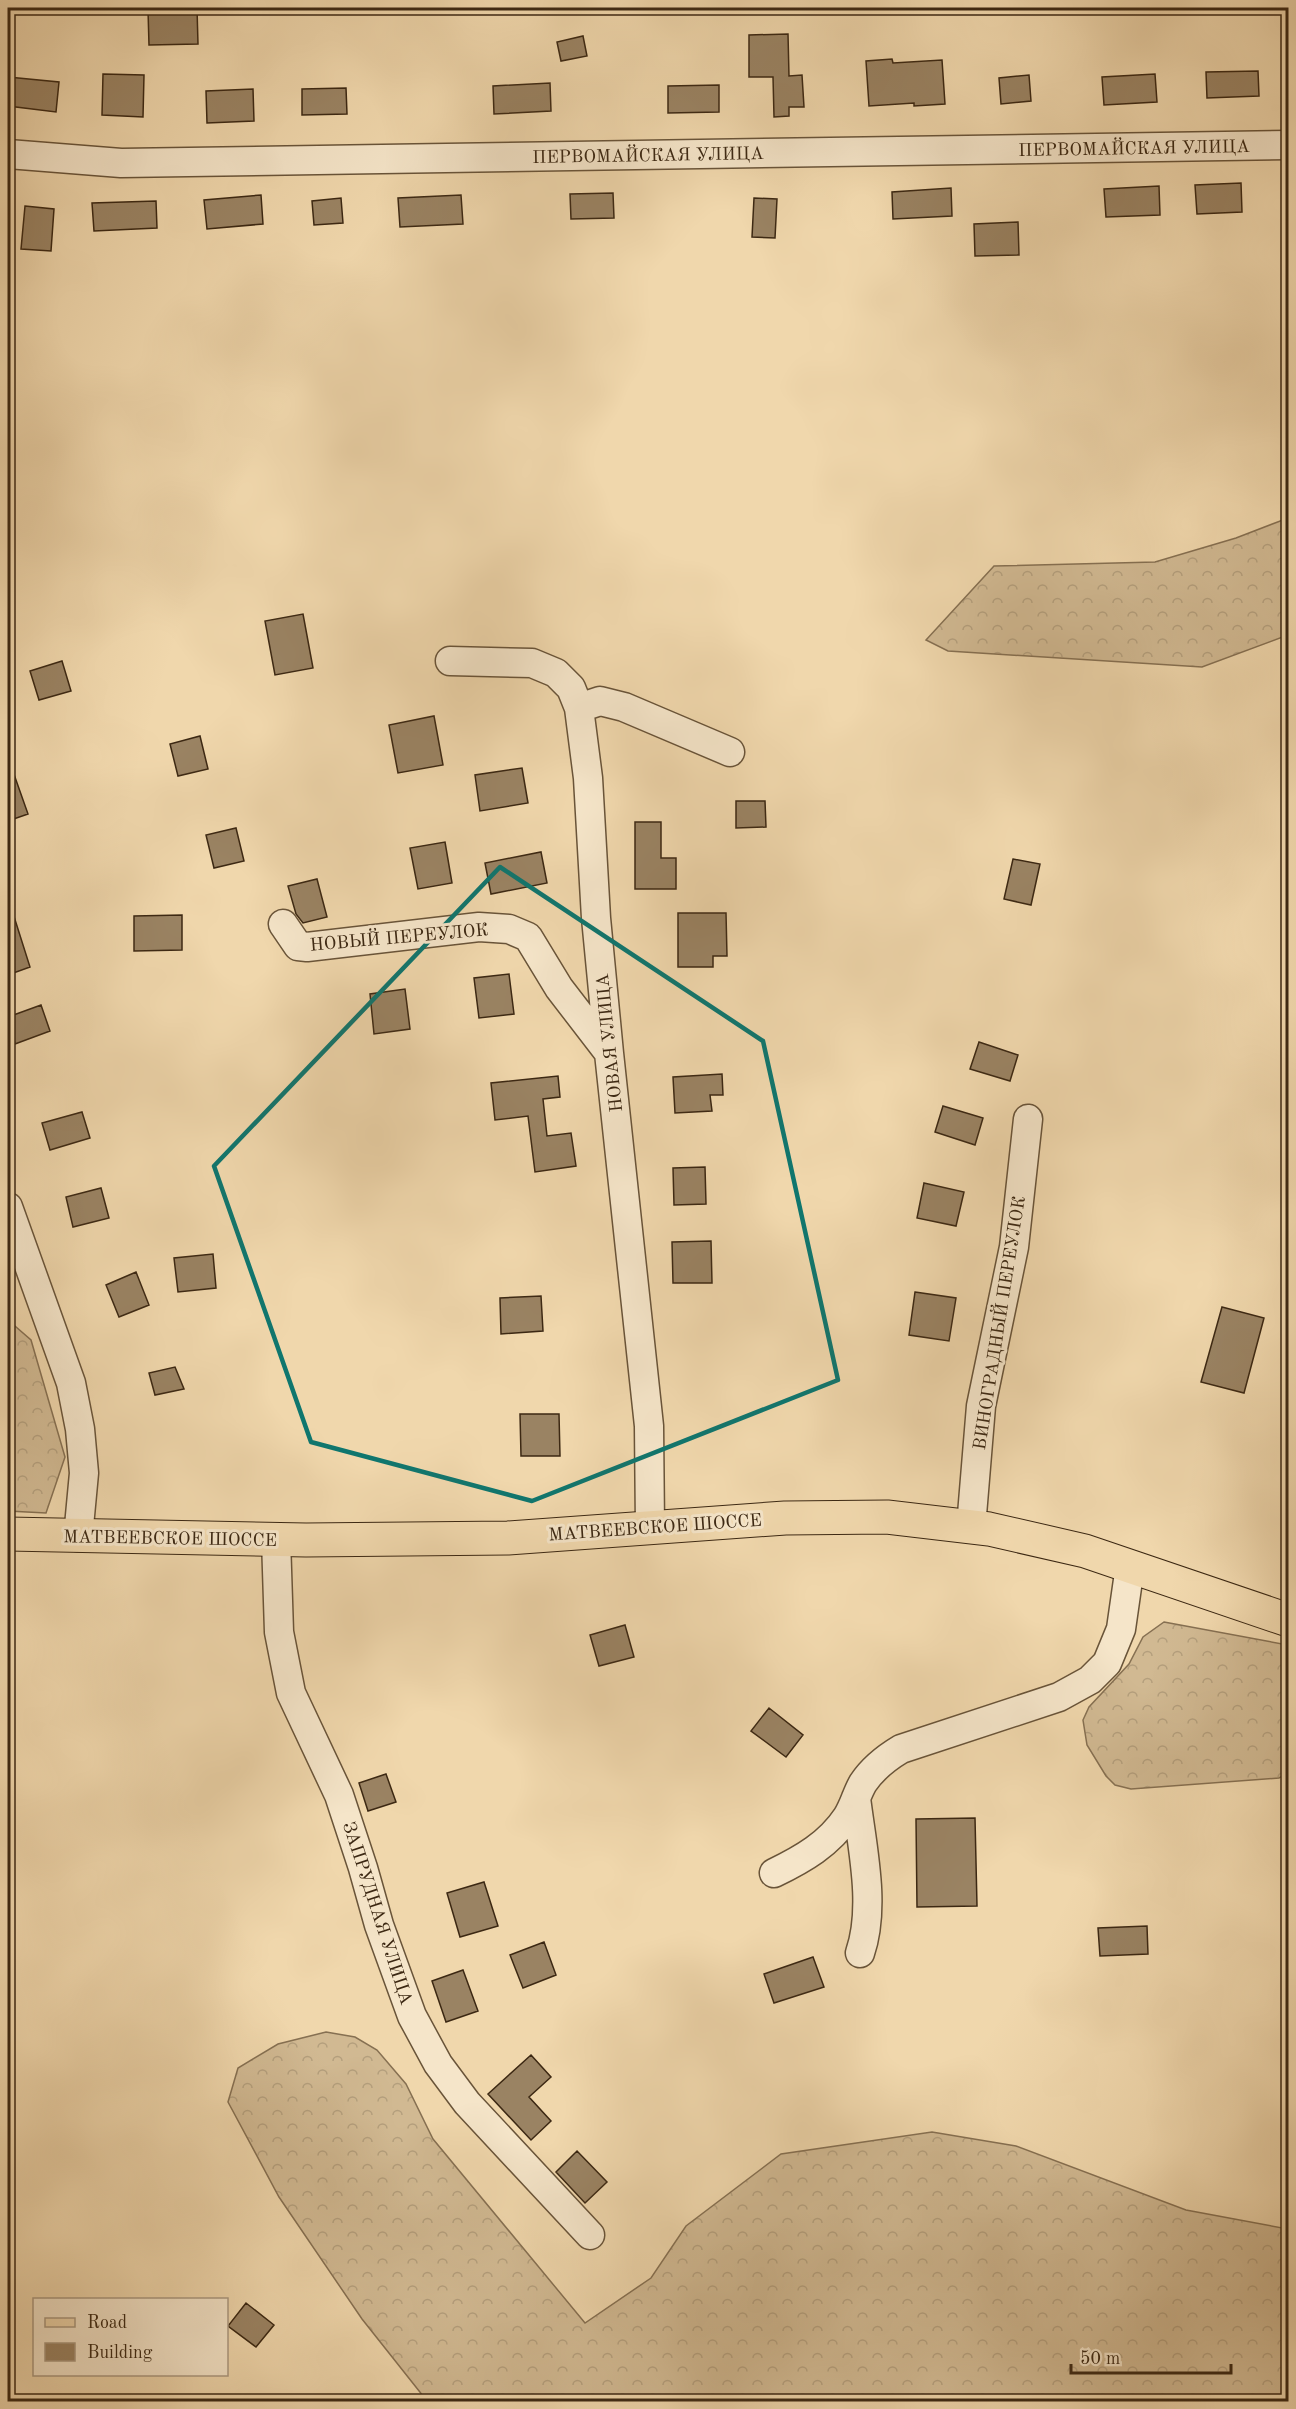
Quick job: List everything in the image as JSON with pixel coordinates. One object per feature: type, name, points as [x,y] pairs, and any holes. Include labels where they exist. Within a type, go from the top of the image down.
[{"type":"main road","name":"МАТВЕЕВСКОЕ ШОССЕ","points":[[8,1534],[276,1539],[508,1538],[785,1518],[876,1517],[971,1527],[1085,1551],[1288,1620]]},
{"type":"street","name":"ПЕРВОМАЙСКАЯ УЛИЦА","points":[[8,154],[121,163],[1288,145]]},
{"type":"street","name":"НОВАЯ УЛИЦА","points":[[450,661],[532,663],[556,673],[571,688],[579,708],[588,778],[596,918],[609,1053],[649,1426],[650,1528]]},
{"type":"street","points":[[579,708],[600,700],[624,707],[730,752]]},
{"type":"street","name":"НОВЫЙ ПЕРЕУЛОК","points":[[283,924],[298,946],[307,947],[479,927],[510,929],[528,937],[559,988],[609,1053]]},
{"type":"street","name":"ВИНОГРАДНЫЙ ПЕРЕУЛОК","points":[[971,1527],[981,1406],[1014,1247],[1028,1119]]},
{"type":"street","points":[[8,1207],[71,1383],[80,1429],[84,1473],[63,1536]]},
{"type":"street","name":"ЗАПРУДНАЯ УЛИЦА","points":[[276,1539],[279,1632],[291,1693],[339,1795],[379,1925],[412,2016],[438,2064],[467,2103],[590,2235]]},
{"type":"street","points":[[774,1873],[802,1859],[821,1846],[848,1815],[863,1783],[881,1761],[901,1749],[1059,1697],[1090,1680],[1107,1663],[1121,1629],[1130,1566]]},
{"type":"street","points":[[856,1798],[868,1909],[866,1936],[860,1953]]},
{"type":"highlighted area","points":[[500,867],[763,1041],[838,1380],[532,1501],[311,1442],[214,1166]]},
{"type":"green space","points":[[1288,518],[1288,635],[1202,667],[948,651],[926,640],[994,566],[1155,562],[1236,538]]},
{"type":"green space","points":[[8,1320],[31,1340],[65,1457],[46,1513],[8,1511]]},
{"type":"green space","points":[[1164,1622],[1288,1645],[1288,1773],[1279,1778],[1131,1789],[1115,1785],[1106,1776],[1087,1745],[1083,1720],[1089,1707],[1129,1664],[1143,1637]]},
{"type":"green space","points":[[326,2032],[355,2037],[377,2050],[406,2084],[433,2139],[585,2323],[651,2278],[686,2226],[781,2154],[932,2132],[1016,2146],[1186,2210],[1288,2229],[1288,2401],[427,2401],[362,2319],[279,2197],[228,2102],[238,2068],[278,2044]]},
{"type":"building","points":[[197,8],[198,44],[149,45],[148,10]]},
{"type":"building","points":[[788,34],[789,76],[802,75],[804,107],[789,107],[789,116],[774,117],[773,77],[749,77],[749,35]]},
{"type":"building","points":[[583,36],[587,56],[561,61],[557,42]]},
{"type":"building","points":[[892,59],[893,63],[942,60],[945,104],[914,106],[914,103],[869,106],[866,61]]},
{"type":"building","points":[[1258,71],[1259,96],[1207,98],[1206,72]]},
{"type":"building","points":[[103,74],[144,75],[143,117],[102,115]]},
{"type":"building","points":[[1155,74],[1157,102],[1104,105],[1102,77]]},
{"type":"building","points":[[1029,75],[1031,101],[1001,104],[999,78]]},
{"type":"building","points":[[8,77],[59,82],[56,112],[8,106]]},
{"type":"building","points":[[550,83],[551,111],[494,114],[493,86]]},
{"type":"building","points":[[719,85],[719,112],[668,113],[668,86]]},
{"type":"building","points":[[346,88],[347,114],[302,115],[302,89]]},
{"type":"building","points":[[253,89],[254,121],[207,123],[206,91]]},
{"type":"building","points":[[1241,183],[1242,212],[1197,214],[1195,185]]},
{"type":"building","points":[[1159,186],[1160,215],[1106,217],[1104,189]]},
{"type":"building","points":[[951,188],[952,216],[893,219],[892,192]]},
{"type":"building","points":[[613,193],[614,218],[571,219],[570,194]]},
{"type":"building","points":[[261,195],[263,224],[207,229],[204,200]]},
{"type":"building","points":[[461,195],[463,224],[400,227],[398,198]]},
{"type":"building","points":[[341,198],[343,223],[314,225],[312,201]]},
{"type":"building","points":[[754,198],[777,199],[775,238],[752,237]]},
{"type":"building","points":[[156,201],[157,228],[94,231],[92,203]]},
{"type":"building","points":[[25,206],[54,209],[51,251],[21,249]]},
{"type":"building","points":[[1018,222],[1019,255],[975,256],[974,224]]},
{"type":"building","points":[[303,614],[313,668],[275,675],[265,621]]},
{"type":"building","points":[[62,661],[71,691],[39,700],[30,671]]},
{"type":"building","points":[[434,716],[443,765],[398,773],[389,725]]},
{"type":"building","points":[[200,736],[208,769],[178,776],[170,744]]},
{"type":"building","points":[[8,763],[10,763],[28,814],[8,821]]},
{"type":"building","points":[[522,768],[528,803],[480,811],[475,775]]},
{"type":"building","points":[[736,801],[765,801],[766,827],[736,828]]},
{"type":"building","points":[[635,822],[661,822],[661,858],[676,858],[676,889],[635,889]]},
{"type":"building","points":[[236,828],[244,861],[214,868],[206,835]]},
{"type":"building","points":[[445,842],[452,883],[418,889],[410,848]]},
{"type":"building","points":[[541,852],[547,883],[491,894],[485,863]]},
{"type":"building","points":[[1013,859],[1040,864],[1031,905],[1004,899]]},
{"type":"building","points":[[317,879],[327,917],[303,923],[296,914],[288,886]]},
{"type":"building","points":[[11,907],[30,967],[8,975],[8,908]]},
{"type":"building","points":[[678,913],[726,913],[727,956],[713,956],[713,967],[678,967]]},
{"type":"building","points":[[182,915],[182,950],[134,951],[134,916]]},
{"type":"building","points":[[509,974],[514,1014],[479,1018],[474,978]]},
{"type":"building","points":[[405,989],[410,1029],[374,1034],[370,994]]},
{"type":"building","points":[[41,1005],[50,1031],[15,1044],[8,1017]]},
{"type":"building","points":[[979,1042],[1018,1055],[1010,1081],[970,1069]]},
{"type":"building","points":[[722,1074],[723,1095],[710,1095],[712,1111],[675,1113],[673,1077]]},
{"type":"building","points":[[558,1076],[560,1097],[543,1099],[547,1136],[571,1133],[576,1166],[535,1172],[528,1116],[495,1120],[491,1083]]},
{"type":"building","points":[[943,1106],[983,1118],[975,1145],[935,1132]]},
{"type":"building","points":[[82,1112],[90,1138],[50,1150],[42,1123]]},
{"type":"building","points":[[705,1167],[706,1204],[674,1205],[673,1168]]},
{"type":"building","points":[[924,1183],[964,1192],[956,1226],[917,1218]]},
{"type":"building","points":[[101,1188],[109,1218],[73,1227],[66,1197]]},
{"type":"building","points":[[711,1241],[712,1283],[673,1283],[672,1242]]},
{"type":"building","points":[[213,1254],[216,1288],[178,1292],[174,1258]]},
{"type":"building","points":[[136,1272],[149,1305],[119,1317],[106,1285]]},
{"type":"building","points":[[915,1292],[956,1298],[949,1341],[909,1335]]},
{"type":"building","points":[[541,1296],[543,1331],[501,1334],[500,1298]]},
{"type":"building","points":[[1222,1307],[1264,1318],[1244,1393],[1201,1382]]},
{"type":"building","points":[[175,1367],[184,1389],[155,1395],[149,1373]]},
{"type":"building","points":[[520,1414],[559,1414],[560,1456],[521,1456]]},
{"type":"building","points":[[625,1625],[634,1657],[599,1666],[590,1635]]},
{"type":"building","points":[[769,1708],[803,1735],[786,1757],[751,1731]]},
{"type":"building","points":[[386,1774],[396,1802],[368,1811],[359,1783]]},
{"type":"building","points":[[975,1818],[977,1906],[917,1907],[916,1819]]},
{"type":"building","points":[[484,1882],[498,1926],[460,1937],[447,1893]]},
{"type":"building","points":[[1147,1926],[1148,1954],[1100,1956],[1098,1928]]},
{"type":"building","points":[[544,1942],[556,1975],[523,1988],[510,1955]]},
{"type":"building","points":[[813,1957],[824,1987],[774,2003],[764,1974]]},
{"type":"building","points":[[463,1970],[478,2011],[446,2022],[432,1981]]},
{"type":"building","points":[[531,2055],[551,2077],[529,2097],[551,2121],[531,2140],[488,2094]]},
{"type":"building","points":[[577,2151],[607,2182],[585,2203],[556,2172]]},
{"type":"building","points":[[246,2303],[274,2325],[256,2347],[228,2326]]}]
